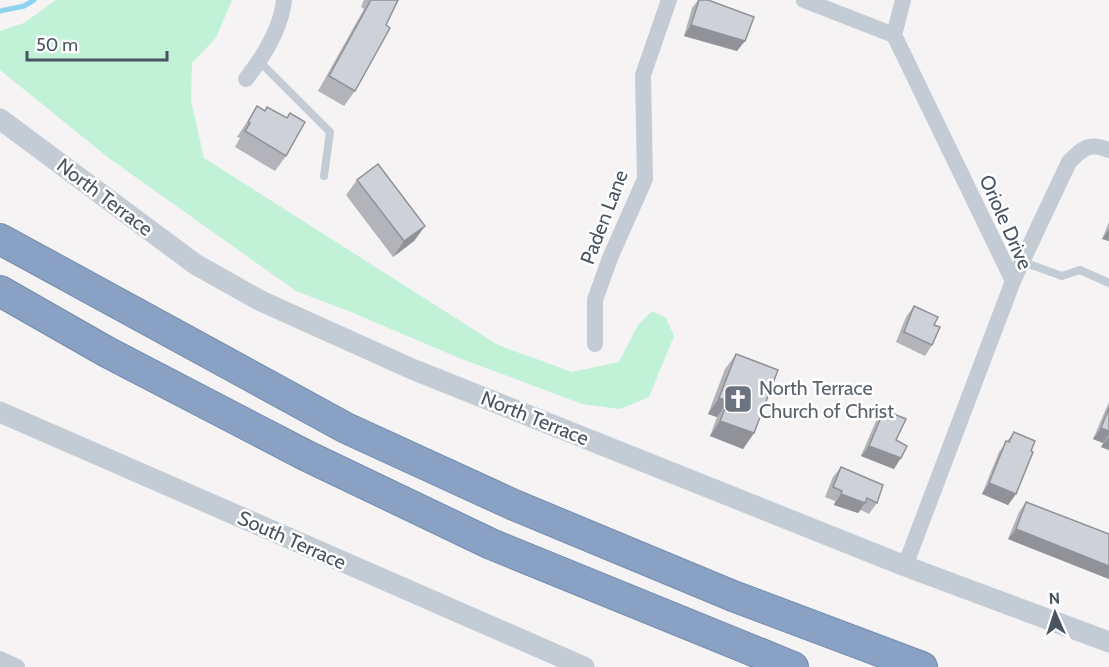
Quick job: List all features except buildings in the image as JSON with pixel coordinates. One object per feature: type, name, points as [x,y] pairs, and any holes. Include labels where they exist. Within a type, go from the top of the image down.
[{"type":"highway","points":[[0,239],[357,432],[514,505],[733,597],[922,667]]},
{"type":"highway","points":[[0,291],[106,352],[285,445],[491,544],[793,667]]},
{"type":"street","points":[[246,79],[268,49],[284,8],[284,0]]},
{"type":"street","name":"Paden Lane","points":[[595,344],[596,300],[610,258],[645,179],[643,75],[669,0]]},
{"type":"street","points":[[804,0],[894,35],[903,0]]},
{"type":"street","name":"Oriole Drive","points":[[894,35],[1013,281],[905,567]]},
{"type":"street","name":"North Terrace","points":[[0,119],[195,264],[261,301],[412,369],[905,567],[1109,642]]},
{"type":"street","points":[[1013,281],[1069,162],[1082,148],[1097,145],[1109,150]]},
{"type":"street","name":"South Terrace","points":[[0,412],[584,667]]},
{"type":"street","points":[[0,659],[17,667]]},
{"type":"lane","points":[[260,62],[330,132],[324,176]]},
{"type":"lane","points":[[1023,262],[1062,276],[1080,270],[1109,283]]},
{"type":"green space","points":[[56,0],[232,0],[216,38],[192,63],[191,101],[204,158],[498,345],[572,372],[619,362],[638,325],[652,311],[666,318],[674,336],[649,397],[620,409],[582,404],[459,358],[296,291],[110,159],[0,70],[0,31],[24,23]]},
{"type":"waterway","points":[[0,11],[24,6],[34,0]]},
{"type":"place","name":"North Terrace Church of Christ","points":[[738,399]]}]
